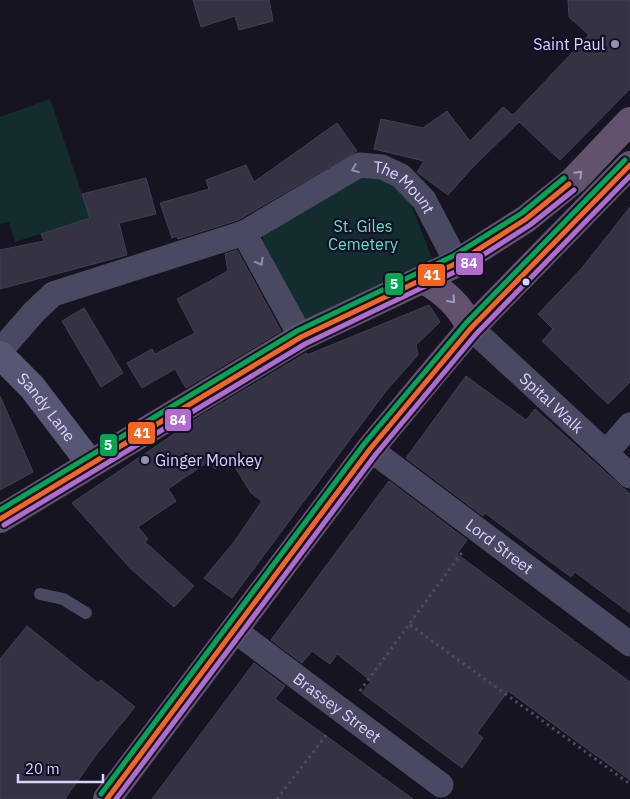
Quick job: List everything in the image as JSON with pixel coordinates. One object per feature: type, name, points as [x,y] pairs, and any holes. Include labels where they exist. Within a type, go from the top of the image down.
[{"type":"highway","points":[[0,519],[301,337],[457,263],[526,219],[574,180],[630,121]]},
{"type":"highway","points":[[107,799],[370,449],[471,328],[630,166]]},
{"type":"highway","points":[[424,280],[446,294],[461,311],[471,328]]},
{"type":"main road","name":"Sandy Lane","points":[[0,355],[32,387],[90,463]]},
{"type":"street","name":"The Mount","points":[[0,351],[34,312],[53,294],[244,233],[359,165],[382,167],[401,176],[424,200],[457,263]]},
{"type":"street","points":[[244,233],[301,337]]},
{"type":"street","name":"Spital Walk","points":[[471,328],[630,476]]},
{"type":"street","points":[[606,453],[630,425]]},
{"type":"street","name":"Lord Street","points":[[370,449],[630,644]]},
{"type":"street","name":"Brassey Street","points":[[234,630],[441,785]]},
{"type":"lane","points":[[40,594],[63,599],[86,613]]},
{"type":"path","points":[[277,799],[410,625],[478,530]]},
{"type":"path","points":[[410,625],[630,784]]},
{"type":"green space","points":[[50,99],[90,218],[15,242],[9,222],[0,224],[0,117]]},
{"type":"green space","name":"St. Giles Cemetery","points":[[379,175],[407,194],[435,266],[304,321],[263,248],[263,230],[350,178]]},
{"type":"building","points":[[193,0],[269,0],[273,21],[239,30],[235,16],[201,27]]},
{"type":"building","points":[[568,0],[630,0],[630,89],[560,160],[519,122],[472,168],[448,195],[417,172],[424,161],[374,149],[381,119],[423,128],[447,111],[470,141],[503,107],[513,115],[589,35],[569,17]]},
{"type":"building","points":[[337,123],[357,151],[238,220],[178,239],[177,236],[172,238],[160,203],[209,189],[206,180],[246,165],[254,182]]},
{"type":"building","points":[[146,178],[156,214],[119,223],[127,255],[0,289],[0,250],[44,241],[41,234],[90,218],[82,194]]},
{"type":"building","points":[[630,207],[630,382],[608,404],[542,341],[553,329],[538,314],[582,268]]},
{"type":"building","points":[[237,250],[281,331],[186,388],[175,369],[142,388],[127,363],[152,349],[155,354],[195,333],[177,299],[228,271],[225,254]]},
{"type":"building","points":[[429,305],[440,322],[416,345],[418,355],[386,391],[232,598],[204,578],[234,542],[262,501],[251,493],[230,459],[215,469],[209,461],[168,489],[176,501],[138,527],[148,539],[145,542],[194,586],[174,607],[130,568],[72,503],[202,415],[306,353],[307,355]]},
{"type":"building","points":[[84,308],[123,373],[101,387],[62,321]]},
{"type":"building","points":[[466,376],[526,420],[535,409],[630,494],[630,613],[575,572],[571,577],[485,513],[483,516],[406,458]]},
{"type":"building","points":[[0,396],[33,472],[0,490]]},
{"type":"building","points":[[389,481],[467,540],[457,554],[630,682],[630,780],[508,691],[477,733],[483,738],[462,768],[362,693],[371,681],[337,654],[330,664],[312,651],[302,663],[271,640]]},
{"type":"building","points":[[27,626],[98,683],[101,680],[135,707],[96,755],[65,799],[0,799],[0,659]]},
{"type":"building","points":[[254,663],[285,686],[275,699],[413,799],[152,799]]},
{"type":"transit line","name":"5","points":[[101,794],[364,444],[466,323],[625,160]]},
{"type":"transit line","name":"41","points":[[107,799],[370,449],[471,328],[630,165]]},
{"type":"transit line","name":"84","points":[[116,799],[376,454],[477,333],[630,176]]},
{"type":"transit line","name":"5","points":[[0,510],[297,331],[453,256],[522,213],[564,178]]},
{"type":"transit line","name":"41","points":[[0,519],[301,337],[457,263],[526,219],[569,184]]},
{"type":"transit line","name":"84","points":[[4,525],[305,344],[461,269],[530,225],[574,190]]},
{"type":"place","name":"Saint Paul","points":[[615,44]]},
{"type":"place","name":"Ginger Monkey","points":[[145,460]]}]
